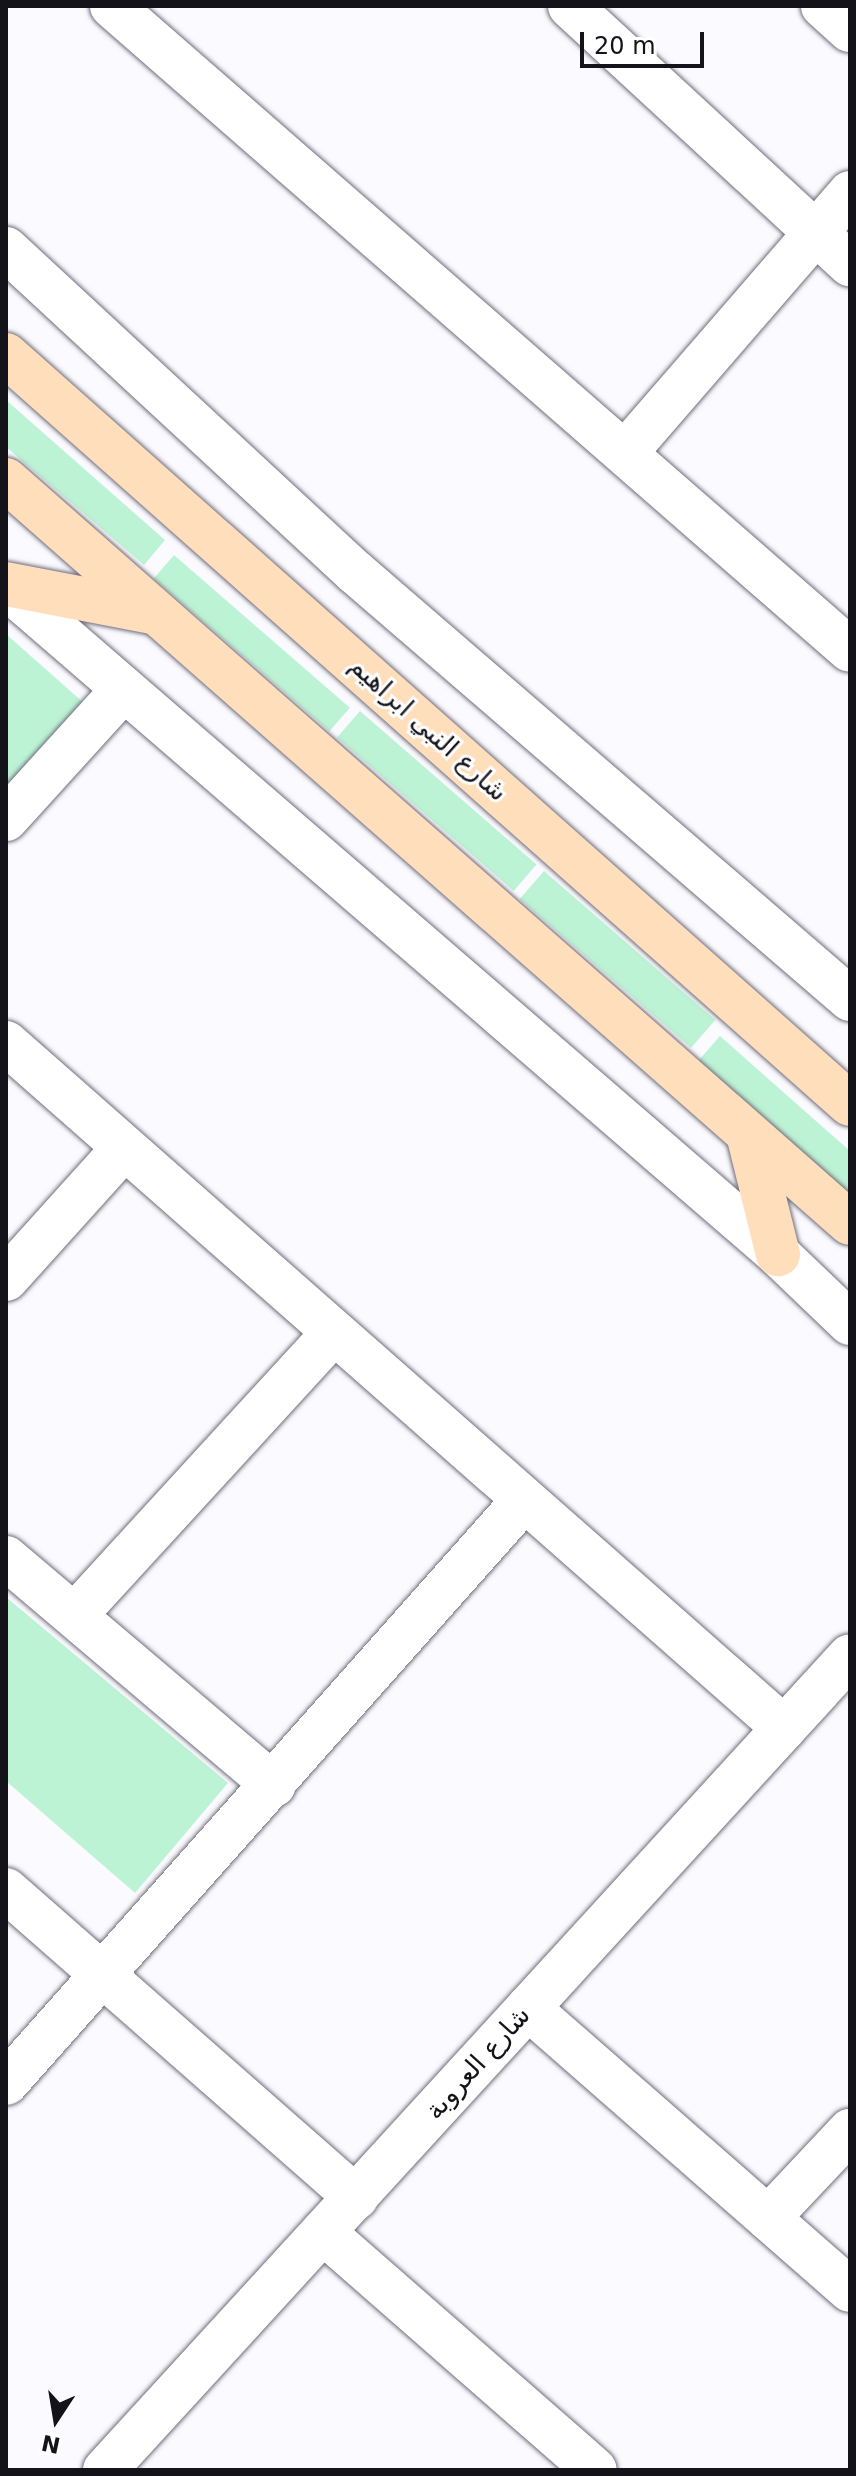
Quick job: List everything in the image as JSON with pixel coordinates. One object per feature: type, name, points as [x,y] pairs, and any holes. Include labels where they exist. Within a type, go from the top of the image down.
[{"type":"main road","name":"شارع النبي ابراهيم","points":[[6,355],[850,1104]]},
{"type":"main road","points":[[6,480],[151,612],[850,1223]]},
{"type":"main road","points":[[6,585],[151,612]]},
{"type":"main road","points":[[748,1134],[778,1254]]},
{"type":"street","points":[[112,6],[850,650]]},
{"type":"street","points":[[570,6],[850,264]]},
{"type":"street","points":[[823,6],[850,30]]},
{"type":"street","points":[[625,453],[850,193]]},
{"type":"street","points":[[6,249],[355,572],[850,999]]},
{"type":"street","points":[[6,585],[123,690],[778,1254],[850,1323]]},
{"type":"street","points":[[6,819],[123,690]]},
{"type":"street","points":[[6,1043],[784,1728]]},
{"type":"street","points":[[6,1279],[124,1148]]},
{"type":"street","points":[[76,1614],[334,1332]]},
{"type":"street","points":[[6,2083],[274,1785],[524,1500]]},
{"type":"street","points":[[6,1558],[76,1614],[274,1785]]},
{"type":"street","name":"شارع العروبة","points":[[120,2465],[323,2232],[850,1656]]},
{"type":"street","points":[[6,1890],[356,2197]]},
{"type":"street","points":[[528,2008],[850,2290]]},
{"type":"street","points":[[768,2218],[850,2131]]},
{"type":"street","points":[[323,2232],[595,2470]]},
{"type":"green space","points":[[6,400],[165,540],[144,565],[6,447]]},
{"type":"green space","points":[[174,555],[350,708],[330,731],[154,578]]},
{"type":"green space","points":[[6,634],[85,704],[6,792]]},
{"type":"green space","points":[[360,711],[537,865],[514,891],[337,737]]},
{"type":"green space","points":[[544,871],[715,1020],[691,1048],[520,899]]},
{"type":"green space","points":[[720,1036],[850,1151],[850,1206],[693,1067]]},
{"type":"green space","points":[[6,1597],[228,1783],[135,1893],[6,1781]]}]
